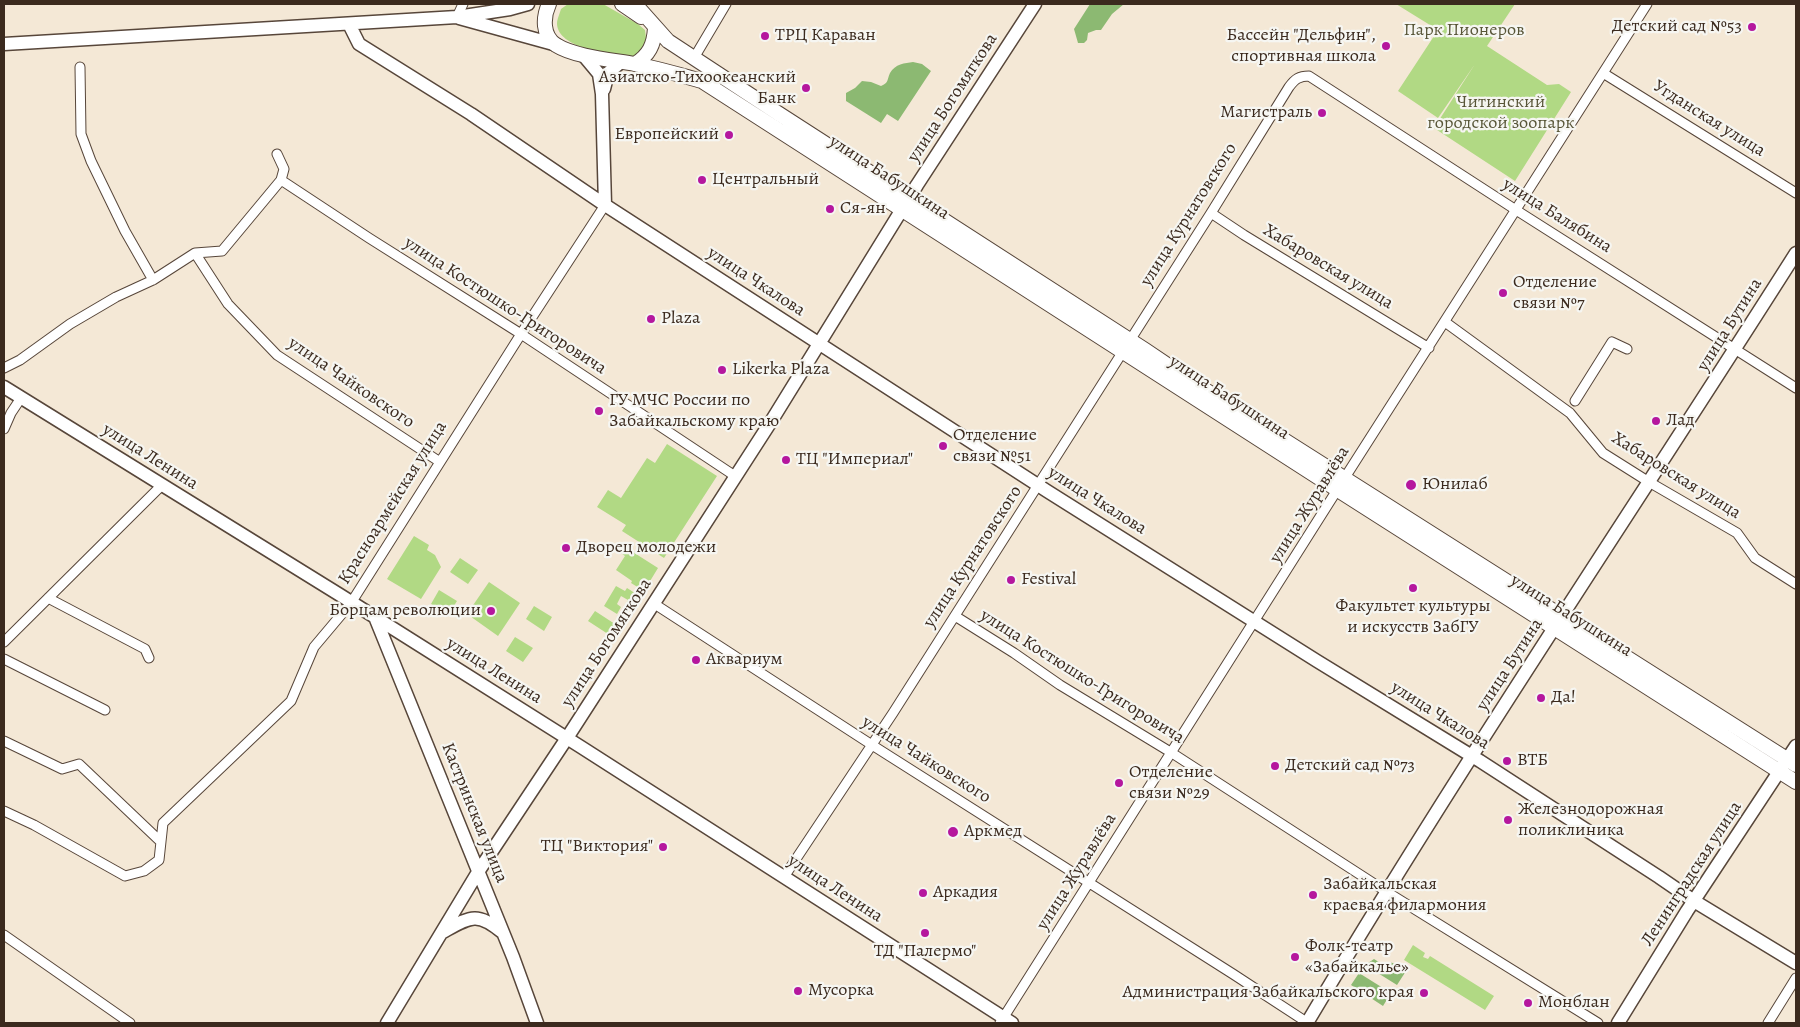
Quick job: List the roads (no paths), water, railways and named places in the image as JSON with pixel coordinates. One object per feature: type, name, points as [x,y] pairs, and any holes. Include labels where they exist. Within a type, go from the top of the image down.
[{"type":"main road","points":[[4,44],[457,17],[510,9],[528,4]]},
{"type":"main road","points":[[549,4],[546,13],[546,31],[548,38],[556,46]]},
{"type":"main road","points":[[622,4],[655,28]]},
{"type":"main road","points":[[635,4],[655,28],[651,50],[643,59],[635,64]]},
{"type":"main road","name":"улица Богомягкова","points":[[387,1023],[478,872],[653,604],[819,344],[906,203],[1035,4]]},
{"type":"main road","points":[[457,17],[556,46]]},
{"type":"main road","name":"улица Чкалова","points":[[349,24],[359,44],[471,114],[604,205],[1038,485],[1254,622],[1473,757],[1694,901],[1796,963]]},
{"type":"main road","name":"улица Бабушкина","points":[[655,28],[668,41],[906,203],[1341,484],[1788,765],[1796,782]]},
{"type":"main road","name":"улица Бабушкина","points":[[556,46],[584,56],[635,64],[702,81],[906,203]]},
{"type":"main road","points":[[584,56],[599,74],[602,94],[604,205]]},
{"type":"main road","points":[[602,94],[608,73],[621,62]]},
{"type":"main road","name":"улица Бутина","points":[[1308,1023],[1387,892],[1796,253]]},
{"type":"main road","name":"улица Ленина","points":[[4,387],[567,738],[1006,1021]]},
{"type":"main road","name":"Кастринская улица","points":[[375,617],[503,932],[537,1023]]},
{"type":"main road","name":"Ленинградская улица","points":[[1618,1023],[1694,901],[1788,765],[1796,746]]},
{"type":"main road","points":[[441,933],[467,919],[478,918],[491,923],[503,932]]},
{"type":"street","points":[[457,17],[463,4]]},
{"type":"street","points":[[694,58],[726,4]]},
{"type":"street","name":"улица Журавлёва","points":[[1006,1021],[1089,883],[1647,4]]},
{"type":"street","points":[[80,67],[81,134],[91,160],[125,231],[153,280]]},
{"type":"street","name":"Угданская улица","points":[[1603,73],[1796,193]]},
{"type":"street","name":"улица Балябина","points":[[1300,76],[1309,76],[1796,388]]},
{"type":"street","name":"улица Курнатовского","points":[[784,877],[955,616],[1211,213],[1288,87],[1300,76]]},
{"type":"street","points":[[4,368],[20,360],[70,324],[116,297],[153,280],[195,253],[222,252],[281,180],[284,169],[277,154]]},
{"type":"street","name":"улица Костюшко-Григоровича","points":[[281,180],[521,334],[735,476]]},
{"type":"street","name":"Красноармейская улица","points":[[4,811],[126,876],[144,871],[160,860],[163,823],[290,701],[314,647],[351,603],[604,205]]},
{"type":"street","name":"Хабаровская улица","points":[[1211,213],[1429,348]]},
{"type":"street","name":"улица Чайковского","points":[[195,253],[228,304],[277,355],[440,462]]},
{"type":"street","name":"Хабаровская улица","points":[[1445,322],[1570,413],[1602,453],[1737,533],[1755,558],[1796,584]]},
{"type":"street","points":[[1575,401],[1612,342],[1627,349]]},
{"type":"street","points":[[4,429],[11,413],[21,398]]},
{"type":"street","points":[[4,642],[162,485]]},
{"type":"street","points":[[48,598],[145,649],[150,658]]},
{"type":"street","name":"улица Чайковского","points":[[653,604],[1308,1023]]},
{"type":"street","name":"улица Костюшко-Григоровича","points":[[955,616],[1060,685],[1172,753],[1387,892],[1598,1023]]},
{"type":"street","points":[[4,658],[105,710]]},
{"type":"street","points":[[4,741],[62,770],[79,764],[161,842]]},
{"type":"street","points":[[4,935],[130,1023]]},
{"type":"street","points":[[1768,1023],[1796,978]]},
{"type":"place","name":"Детский сад №53","points":[[1752,27]]},
{"type":"place","name":"ТРЦ Караван","points":[[765,36]]},
{"type":"place","name":"Бассейн \"Дельфин\", спортивная школа","points":[[1386,46]]},
{"type":"place","name":"Азиатско-Тихоокеанский Банк","points":[[806,88]]},
{"type":"place","name":"Магистраль","points":[[1322,113]]},
{"type":"place","name":"Европейский","points":[[729,135]]},
{"type":"place","name":"Центральный","points":[[702,180]]},
{"type":"place","name":"Ся-ян","points":[[830,209]]},
{"type":"place","name":"Отделение связи №7","points":[[1503,293]]},
{"type":"place","name":"Plaza","points":[[651,319]]},
{"type":"place","name":"Likerka Plaza","points":[[722,370]]},
{"type":"place","name":"ГУ МЧС России по Забайкальскому краю","points":[[599,411]]},
{"type":"place","name":"Лад","points":[[1656,421]]},
{"type":"place","name":"Отделение связи №51","points":[[943,446]]},
{"type":"place","name":"ТЦ \"Империал\"","points":[[786,460]]},
{"type":"place","name":"Юнилаб","points":[[1411,485]]},
{"type":"place","name":"Дворец молодежи","points":[[566,548]]},
{"type":"place","name":"Festival","points":[[1011,580]]},
{"type":"place","name":"Факультет культуры и искусств ЗабГУ","points":[[1413,588]]},
{"type":"place","name":"Борцам революции","points":[[491,611]]},
{"type":"place","name":"Аквариум","points":[[696,660]]},
{"type":"place","name":"Да!","points":[[1541,698]]},
{"type":"place","name":"ВТБ","points":[[1507,761]]},
{"type":"place","name":"Детский сад №73","points":[[1275,766]]},
{"type":"place","name":"Отделение связи №29","points":[[1119,783]]},
{"type":"place","name":"Железнодорожная поликлиника","points":[[1508,820]]},
{"type":"place","name":"Аркмед","points":[[953,832]]},
{"type":"place","name":"ТЦ \"Виктория\"","points":[[663,847]]},
{"type":"place","name":"Аркадия","points":[[923,893]]},
{"type":"place","name":"Забайкальская краевая филармония","points":[[1313,895]]},
{"type":"place","name":"ТД \"Палермо\"","points":[[925,933]]},
{"type":"place","name":"Фолк-театр «Забайкалье»","points":[[1295,957]]},
{"type":"place","name":"Мусорка","points":[[798,991]]},
{"type":"place","name":"Администрация Забайкальского края","points":[[1424,993]]},
{"type":"place","name":"Монблан","points":[[1528,1003]]},
{"type":"park label","name":"Парк Пионеров","points":[[1464,31]]},
{"type":"park label","name":"Читинский городской зоопарк","points":[[1501,113]]}]
